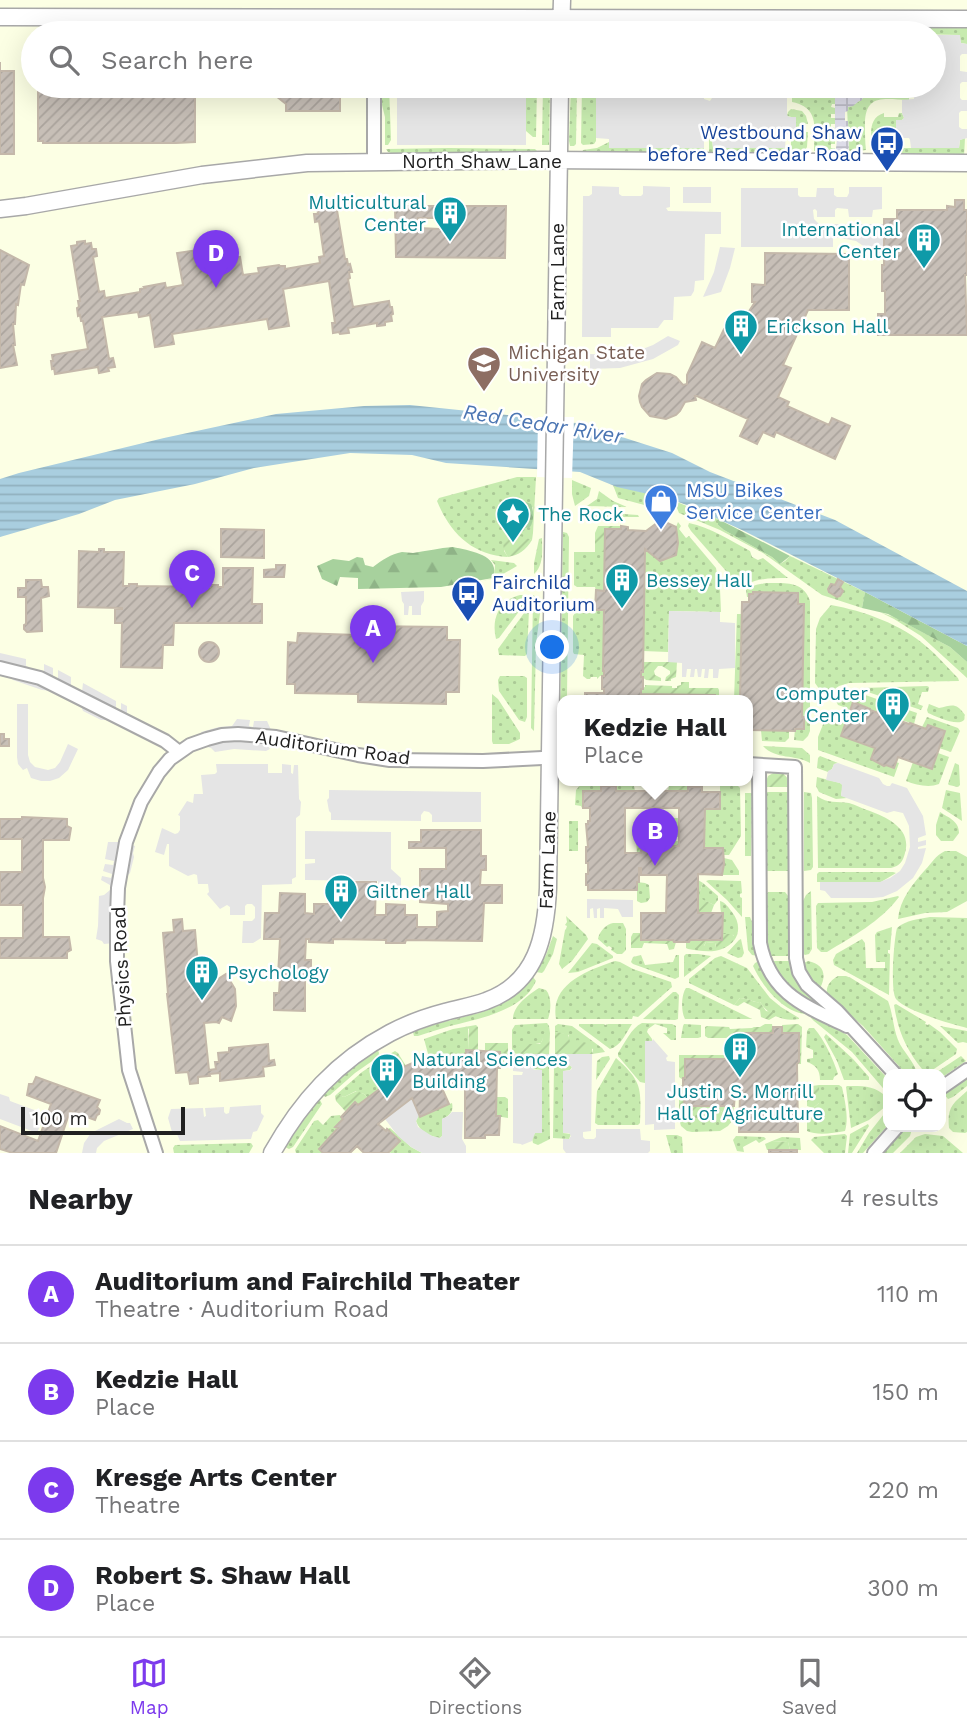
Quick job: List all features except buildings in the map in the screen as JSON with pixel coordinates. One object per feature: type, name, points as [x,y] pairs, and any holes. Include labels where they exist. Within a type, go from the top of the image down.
[{"type":"street","points":[[561,21],[562,0]]},
{"type":"street","points":[[0,17],[166,21]]},
{"type":"street","points":[[851,21],[967,19]]},
{"type":"street","points":[[374,98],[374,162]]},
{"type":"street","name":"Farm Lane","points":[[272,1153],[290,1122],[306,1102],[330,1076],[355,1055],[392,1032],[443,1012],[499,996],[519,980],[541,945],[547,904],[556,758],[554,478],[560,98]]},
{"type":"street","name":"North Shaw Lane","points":[[0,209],[189,177],[307,163],[967,163]]},
{"type":"street","points":[[0,668],[40,678],[165,741],[179,752]]},
{"type":"street","name":"Auditorium Road","points":[[179,752],[207,739],[238,734],[276,737],[390,760],[483,761],[556,758]]},
{"type":"street","name":"Physics Road","points":[[156,1153],[129,1070],[117,961],[118,888],[126,842],[141,802],[159,772],[179,752]]},
{"type":"street","points":[[854,1029],[791,997],[772,976],[763,958],[760,943],[753,764],[794,767],[797,965],[807,985],[854,1029],[890,1069]]},
{"type":"street","points":[[946,1085],[967,1070]]},
{"type":"street","points":[[874,1153],[893,1132]]},
{"type":"shaded area","name":"Michigan State University","points":[[0,0],[967,0],[967,1153],[0,1153]]},
{"type":"shaded area","points":[[946,35],[960,35],[961,43],[967,44],[967,54],[960,56],[960,71],[967,72],[967,82],[960,84],[960,98],[967,100],[967,111],[959,113],[959,127],[967,129],[967,138],[960,140],[959,148],[911,148],[909,138],[896,138],[896,120],[904,118],[902,100],[946,98]]},
{"type":"shaded area","points":[[397,98],[526,98],[526,145],[397,145]]},
{"type":"shaded area","points":[[596,98],[704,98],[710,101],[712,98],[787,98],[787,115],[796,117],[796,134],[786,135],[785,148],[713,148],[712,139],[707,138],[704,140],[704,148],[609,148],[609,139],[596,138]]},
{"type":"shaded area","points":[[835,98],[863,98],[848,107],[845,112],[845,121],[848,121],[849,156],[835,156]]},
{"type":"shaded area","points":[[592,186],[619,187],[619,194],[622,196],[641,196],[643,186],[670,187],[670,207],[666,208],[668,211],[721,212],[721,234],[705,234],[704,280],[695,281],[691,296],[674,297],[673,320],[664,320],[658,328],[611,328],[611,337],[582,337],[583,196],[592,194]]},
{"type":"shaded area","points":[[683,187],[711,187],[711,203],[683,203]]},
{"type":"shaded area","points":[[849,187],[882,187],[882,209],[873,210],[872,217],[849,217],[848,209],[837,208],[835,217],[817,217],[815,209],[814,219],[819,224],[884,224],[884,256],[878,256],[856,241],[841,238],[833,238],[833,247],[741,247],[741,188],[798,188],[800,197],[816,197],[817,188],[834,188],[834,195],[847,197]]},
{"type":"shaded area","points":[[720,247],[735,248],[730,268],[721,292],[703,297],[714,272]]},
{"type":"shaded area","points":[[668,336],[680,341],[678,345],[653,359],[620,368],[590,369],[590,354],[616,355],[640,350]]},
{"type":"shaded area","points":[[424,591],[421,615],[412,615],[412,606],[409,606],[408,615],[404,615],[401,592]]},
{"type":"shaded area","points":[[669,611],[720,612],[720,622],[735,623],[735,668],[719,669],[718,678],[713,678],[713,669],[709,669],[708,678],[704,678],[705,669],[702,669],[701,677],[698,677],[695,669],[694,677],[690,677],[691,669],[687,669],[686,677],[682,677],[682,663],[668,662]]},
{"type":"shaded area","points":[[0,653],[26,659],[26,666],[37,671],[44,671],[44,664],[53,668],[53,677],[58,679],[58,670],[71,677],[71,687],[82,692],[83,683],[116,701],[116,709],[121,712],[121,703],[127,706],[128,715],[123,727],[83,711],[81,706],[52,691],[42,690],[0,674]]},
{"type":"shaded area","points":[[17,704],[28,704],[28,755],[35,767],[48,770],[55,768],[68,744],[78,749],[68,770],[59,778],[41,781],[31,778],[27,768],[23,770],[18,764]]},
{"type":"shaded area","points":[[237,719],[250,720],[249,726],[253,727],[254,721],[267,721],[271,730],[268,746],[270,749],[215,752],[207,747],[201,732],[232,726]]},
{"type":"shaded area","points":[[838,763],[879,778],[887,786],[892,783],[907,788],[923,816],[926,835],[918,838],[918,842],[926,840],[926,845],[918,847],[926,848],[922,863],[913,878],[897,891],[883,897],[831,898],[825,891],[820,890],[820,882],[880,882],[890,878],[900,871],[910,847],[909,826],[903,813],[887,813],[841,796],[842,785],[826,780],[828,771]]},
{"type":"shaded area","points":[[216,764],[268,764],[268,773],[282,773],[282,764],[291,765],[293,774],[294,765],[298,765],[301,802],[300,815],[296,818],[296,877],[292,879],[292,884],[262,885],[261,938],[253,943],[242,943],[243,921],[252,921],[255,918],[255,907],[252,904],[245,906],[245,915],[230,915],[230,907],[227,905],[220,909],[207,894],[208,884],[198,884],[197,875],[188,876],[169,866],[169,844],[164,855],[155,852],[162,828],[178,833],[178,815],[187,801],[193,803],[194,794],[203,794],[201,775],[215,774]]},
{"type":"shaded area","points":[[329,790],[481,792],[481,822],[432,822],[432,815],[424,811],[421,821],[331,820],[327,800]]},
{"type":"shaded area","points":[[305,831],[391,832],[391,869],[401,878],[401,897],[379,896],[378,881],[305,880],[305,864],[315,863],[315,859],[305,859]]},
{"type":"shaded area","points":[[108,842],[135,846],[123,897],[124,942],[104,944],[96,939],[99,896],[110,890],[110,885],[101,880],[102,876],[111,878],[112,874],[103,871],[105,864],[113,865],[114,861],[105,859]]},
{"type":"shaded area","points":[[587,899],[633,900],[633,917],[622,917],[618,909],[604,908],[604,918],[600,918],[600,908],[597,909],[597,918],[594,918],[593,908],[590,909],[590,918],[587,918]]},
{"type":"shaded area","points":[[653,1039],[668,1056],[667,1061],[675,1062],[675,1129],[654,1130],[654,1124],[645,1125],[645,1041]]},
{"type":"shaded area","points":[[513,1054],[592,1054],[591,1131],[583,1132],[583,1137],[594,1139],[596,1129],[640,1129],[641,1140],[650,1141],[650,1151],[566,1153],[563,1139],[569,1139],[571,1136],[569,1133],[563,1133],[563,1071],[571,1070],[569,1065],[533,1066],[535,1070],[542,1070],[542,1133],[535,1133],[532,1141],[522,1145],[513,1143],[513,1075],[522,1075],[523,1072],[513,1071],[513,1063],[522,1062],[522,1059],[513,1059]]},
{"type":"shaded area","points":[[0,1094],[9,1097],[10,1101],[45,1114],[37,1133],[0,1119]]},
{"type":"shaded area","points":[[412,1098],[419,1115],[416,1121],[418,1127],[432,1136],[442,1136],[442,1119],[452,1112],[463,1112],[462,1139],[466,1153],[422,1153],[398,1136],[385,1119]]},
{"type":"shaded area","points":[[261,1105],[261,1113],[264,1116],[251,1139],[180,1141],[177,1134],[172,1132],[168,1118],[171,1109],[203,1108],[204,1117],[205,1108],[224,1107],[226,1114],[229,1113],[230,1107]]},
{"type":"shaded area","points":[[119,1119],[130,1123],[133,1129],[104,1141],[96,1153],[82,1153],[84,1143],[91,1133]]},
{"type":"green space","points":[[967,25],[967,44],[961,43],[959,35],[946,35],[946,26]]},
{"type":"green space","points":[[380,98],[389,98],[391,140],[388,145],[385,145],[385,117]]},
{"type":"green space","points":[[526,98],[537,98],[536,137],[526,131]]},
{"type":"green space","points":[[543,98],[550,98],[549,145],[542,145]]},
{"type":"green space","points":[[571,98],[577,98],[576,144],[570,146]]},
{"type":"green space","points":[[582,98],[596,98],[596,141],[594,144],[581,143]]},
{"type":"green space","points":[[792,98],[835,98],[835,104],[831,107],[835,108],[835,114],[831,114],[831,118],[835,118],[835,124],[831,124],[831,127],[835,128],[835,134],[831,134],[831,137],[835,138],[835,144],[831,144],[831,148],[835,148],[835,152],[814,151],[814,120],[807,109],[792,102]]},
{"type":"green space","points":[[861,98],[909,98],[883,99],[872,103],[866,116],[866,150],[849,152],[847,107]]},
{"type":"green space","points":[[791,109],[802,111],[806,116],[808,132],[804,152],[791,150],[791,134],[796,134],[796,118],[787,116]]},
{"type":"green space","points":[[884,113],[884,117],[898,117],[899,113],[902,113],[904,118],[896,121],[896,129],[891,131],[891,142],[872,148],[873,123]]},
{"type":"green space","points":[[709,138],[712,139],[713,148],[785,148],[785,156],[709,155]]},
{"type":"green space","points":[[965,138],[964,157],[877,155],[875,152],[902,144],[903,148],[959,148],[960,140]]},
{"type":"green space","points":[[609,142],[610,148],[704,148],[704,155],[581,154],[583,150],[597,148]]},
{"type":"green space","points":[[386,149],[535,149],[537,155],[394,154]]},
{"type":"green space","points":[[517,477],[536,477],[532,540],[511,535],[504,551],[508,557],[484,552],[473,547],[456,532],[442,513],[437,501],[439,498]],"holes":[[[533,507],[533,517],[525,528],[514,523]]]},
{"type":"green space","points":[[572,480],[591,488],[589,496],[575,506],[572,494]]},
{"type":"green space","points":[[613,485],[661,497],[660,504],[658,507],[652,507],[618,498]]},
{"type":"green space","points":[[599,491],[627,507],[587,506],[597,499]]},
{"type":"green space","points":[[523,501],[531,504],[533,519],[530,527],[520,532],[514,529],[516,519],[513,513],[515,504]]},
{"type":"green space","points":[[677,502],[718,519],[718,525],[724,530],[772,557],[780,564],[790,556],[865,592],[862,608],[822,595],[763,553],[720,530],[679,513]]},
{"type":"green space","points":[[608,513],[639,517],[584,520],[585,514]]},
{"type":"green space","points":[[718,519],[790,556],[780,564],[724,530],[718,525]]},
{"type":"green space","points":[[678,522],[681,526],[679,529],[686,538],[689,536],[716,568],[721,612],[669,611],[668,652],[643,651],[645,549],[660,561],[676,555]]},
{"type":"green space","points":[[689,523],[728,539],[750,551],[752,557],[758,560],[763,558],[788,578],[764,579],[740,587],[691,531]]},
{"type":"green space","points":[[598,526],[621,526],[621,529],[605,529],[605,552],[595,552],[595,533]]},
{"type":"green space","points":[[563,532],[569,537],[567,695],[560,695]]},
{"type":"green space","points":[[507,535],[532,540],[522,552],[508,557],[503,546]]},
{"type":"green space","points":[[542,538],[541,562],[534,574],[539,539]]},
{"type":"green space","points":[[453,547],[489,559],[493,564],[493,578],[441,587],[358,589],[358,578],[340,577],[337,586],[322,579],[317,566],[333,559],[349,561],[357,557],[363,558],[365,565],[373,567],[402,552]]},
{"type":"green space","points":[[574,552],[605,552],[604,591],[596,590],[595,587],[574,585]]},
{"type":"green space","points":[[491,560],[514,563],[517,566],[496,578],[482,581],[494,578],[495,565]]},
{"type":"green space","points":[[767,583],[793,584],[807,594],[810,601],[810,731],[803,741],[794,740],[795,729],[804,728],[804,604],[798,604],[798,593],[750,594],[747,597],[748,588]]},
{"type":"green space","points":[[865,592],[967,646],[967,662],[950,647],[888,614],[862,608]]},
{"type":"green space","points":[[527,595],[528,599],[524,598],[526,602],[496,639],[498,611],[507,601]]},
{"type":"green space","points":[[533,595],[538,598],[541,606],[536,644],[534,731],[531,728]]},
{"type":"green space","points":[[831,605],[869,615],[906,632],[931,651],[959,681],[849,683],[828,694],[822,693],[815,683],[816,629],[820,618]]},
{"type":"green space","points":[[527,609],[527,654],[499,655],[498,649]]},
{"type":"green space","points":[[595,610],[604,610],[604,676],[587,679],[583,676],[584,655],[573,652],[573,616],[575,613],[595,613]]},
{"type":"green space","points":[[880,612],[950,647],[967,662],[967,678],[921,636]]},
{"type":"green space","points":[[737,614],[742,614],[740,695],[734,695]]},
{"type":"green space","points":[[643,662],[677,662],[676,677],[665,681],[670,671],[658,666],[654,671],[661,681],[646,680],[641,677]]},
{"type":"green space","points":[[500,676],[527,678],[525,722],[519,720],[499,691]]},
{"type":"green space","points":[[681,682],[689,682],[689,688],[718,688],[719,695],[641,694],[645,685],[677,688]]},
{"type":"green space","points":[[927,686],[928,692],[922,692],[918,704],[923,706],[921,710],[862,690],[862,688]]},
{"type":"green space","points":[[843,689],[917,713],[914,724],[853,702],[848,715],[845,714],[847,708],[838,705],[836,701]]},
{"type":"green space","points":[[492,694],[520,733],[520,739],[509,744],[493,744]]},
{"type":"green space","points":[[929,704],[939,708],[956,706],[965,715],[964,720],[952,722],[928,713]]},
{"type":"green space","points":[[927,717],[958,728],[960,731],[951,752],[939,748],[945,731],[928,725],[926,729],[922,727]]},
{"type":"green space","points":[[843,719],[846,720],[841,736],[875,748],[871,759],[884,766],[894,768],[896,762],[899,763],[894,777],[818,750],[818,737],[824,722],[831,721],[841,725]]},
{"type":"green space","points":[[761,730],[789,731],[789,738],[785,742],[762,741]]},
{"type":"green space","points":[[763,746],[802,748],[810,755],[810,763],[774,753]]},
{"type":"green space","points":[[938,753],[949,757],[939,784],[922,786],[906,781],[913,762]]},
{"type":"green space","points":[[820,756],[838,763],[828,772],[817,768]]},
{"type":"green space","points":[[955,763],[959,765],[958,787],[948,784]]},
{"type":"green space","points":[[775,772],[786,776],[790,787],[764,787],[768,776]]},
{"type":"green space","points":[[817,777],[843,785],[841,795],[847,798],[836,799],[819,792],[816,786]]},
{"type":"green space","points":[[579,786],[616,786],[601,791],[584,791],[583,808],[575,805],[576,790]]},
{"type":"green space","points":[[616,786],[634,786],[635,791],[616,791]]},
{"type":"green space","points":[[669,786],[702,786],[688,787],[688,791],[668,791]]},
{"type":"green space","points":[[720,786],[738,786],[741,836],[729,855],[723,855],[722,848],[704,848],[705,809],[720,809]]},
{"type":"green space","points":[[946,790],[960,793],[962,821],[942,808]]},
{"type":"green space","points":[[766,792],[789,792],[788,871],[765,871]]},
{"type":"green space","points":[[804,792],[811,793],[812,798],[813,867],[804,871]]},
{"type":"green space","points":[[745,793],[752,793],[751,856],[745,856]]},
{"type":"green space","points":[[817,796],[829,801],[852,804],[884,817],[897,826],[905,837],[906,845],[901,863],[891,868],[818,868]]},
{"type":"green space","points":[[940,812],[957,826],[959,833],[953,841],[941,841],[936,835]]},
{"type":"green space","points":[[637,818],[662,818],[662,833],[637,833]]},
{"type":"green space","points":[[669,818],[679,818],[679,837],[669,837]]},
{"type":"green space","points":[[569,821],[578,821],[578,851],[569,851]]},
{"type":"green space","points":[[639,837],[662,837],[662,842],[679,841],[679,846],[637,853],[636,841],[639,841]]},
{"type":"green space","points":[[945,851],[956,851],[967,857],[967,901],[947,912],[925,913],[898,919],[901,905],[911,887]]},
{"type":"green space","points":[[724,858],[732,860],[739,875],[709,875],[722,874]]},
{"type":"green space","points":[[819,872],[896,873],[881,882],[817,882]]},
{"type":"green space","points":[[698,880],[703,883],[701,898],[714,905],[711,913],[698,913]]},
{"type":"green space","points":[[706,881],[741,881],[742,917]]},
{"type":"green space","points":[[637,882],[649,885],[650,898],[647,902],[637,901]]},
{"type":"green space","points":[[703,883],[718,896],[714,905],[700,896]]},
{"type":"green space","points":[[811,891],[812,949],[805,955],[799,947],[803,901]]},
{"type":"green space","points":[[768,892],[785,892],[789,897],[789,956],[768,956],[765,896]]},
{"type":"green space","points":[[898,896],[892,906],[856,934],[827,952],[821,952],[817,948],[818,903],[872,902]]},
{"type":"green space","points":[[720,901],[725,904],[735,917],[738,928],[738,934],[732,943],[714,951],[686,947],[704,946],[706,942],[715,943],[716,947],[734,935],[722,934]]},
{"type":"green space","points":[[566,916],[588,939],[572,961],[562,969],[559,964],[567,926]]},
{"type":"green space","points":[[745,917],[750,917],[754,927],[758,956],[752,955],[748,950]]},
{"type":"green space","points":[[930,917],[967,918],[967,1028],[909,1008],[901,1004],[894,994],[893,964],[897,928],[908,922]]},
{"type":"green space","points":[[613,923],[623,923],[626,929],[626,950],[622,954],[617,954],[598,939],[603,929]]},
{"type":"green space","points":[[892,927],[888,950],[889,995],[834,965],[836,954],[862,939],[865,943],[866,968],[885,968],[885,962],[876,962],[875,935]]},
{"type":"green space","points":[[633,933],[673,940],[676,942],[674,949],[669,950],[667,944],[644,943],[642,948],[631,948]]},
{"type":"green space","points":[[722,934],[732,934],[734,937],[730,944],[722,948],[717,949],[715,943],[706,942],[702,949],[686,947],[686,942],[690,940],[722,940]]},
{"type":"green space","points":[[553,936],[557,939],[553,954],[544,971],[536,972],[546,955]]},
{"type":"green space","points":[[741,939],[744,953],[742,957],[727,953],[739,940]]},
{"type":"green space","points":[[592,943],[613,958],[578,972],[568,973]]},
{"type":"green space","points":[[641,955],[645,965],[673,962],[676,955],[679,955],[679,977],[675,979],[631,962],[633,957]]},
{"type":"green space","points":[[684,956],[711,956],[684,977]]},
{"type":"green space","points":[[721,956],[747,968],[770,998],[799,1019],[776,1016],[767,1011],[760,1002],[740,998],[734,1005],[689,983],[689,979]]},
{"type":"green space","points":[[615,961],[671,982],[672,987],[638,1017],[633,1016],[632,1019],[556,1019],[558,997],[564,988],[582,975]]},
{"type":"green space","points":[[759,961],[808,1012],[806,1014],[789,1008],[774,997],[753,966]]},
{"type":"green space","points":[[770,961],[790,961],[796,977],[815,998],[812,1003],[784,984]]},
{"type":"green space","points":[[808,961],[821,967],[823,971],[820,988],[804,973],[802,964]]},
{"type":"green space","points":[[838,976],[846,976],[888,1001],[898,1040],[915,1069],[902,1069],[863,1026],[828,996],[827,990]]},
{"type":"green space","points":[[533,977],[536,981],[530,991],[510,1007],[486,1017],[414,1036],[413,1032],[500,1005],[519,992]]},
{"type":"green space","points":[[539,988],[546,990],[549,996],[548,1019],[513,1019],[518,1005]]},
{"type":"green space","points":[[686,988],[752,1019],[685,1019],[682,1004]]},
{"type":"green space","points":[[673,992],[679,995],[678,1019],[643,1019]]},
{"type":"green space","points":[[740,998],[760,1002],[766,1011],[776,1016],[769,1020],[761,1017],[760,1010],[744,1002],[738,1006],[734,1005]]},
{"type":"green space","points":[[894,1005],[940,1032],[957,1049],[956,1054],[934,1069],[922,1069],[900,1031]]},
{"type":"green space","points":[[812,1014],[847,1035],[883,1074],[883,1088],[852,1052],[811,1018]]},
{"type":"green space","points":[[547,1023],[550,1033],[545,1033],[541,1043],[519,1047],[519,1054],[512,1053],[512,1030],[515,1025]]},
{"type":"green space","points":[[642,1023],[672,1024],[676,1026],[676,1040],[671,1040],[663,1033],[667,1033],[667,1028],[655,1024],[648,1029],[652,1041],[645,1041],[645,1083],[640,1082],[618,1056],[631,1032]]},
{"type":"green space","points":[[579,1024],[632,1024],[620,1042],[610,1049]]},
{"type":"green space","points":[[684,1024],[701,1025],[701,1037],[681,1038]]},
{"type":"green space","points":[[772,1024],[773,1033],[740,1033],[739,1041],[735,1034],[726,1038],[705,1036],[707,1026],[730,1029],[760,1027]]},
{"type":"green space","points":[[798,1024],[802,1027],[801,1064],[797,1064],[799,1033],[782,1033],[782,1025]]},
{"type":"green space","points":[[476,1025],[478,1027],[468,1029],[466,1054],[430,1061],[424,1039],[453,1029]]},
{"type":"green space","points":[[555,1026],[572,1026],[605,1052],[592,1054],[593,1049],[568,1042],[569,1035],[555,1032]]},
{"type":"green space","points":[[940,1026],[967,1031],[967,1043],[958,1043]]},
{"type":"green space","points":[[469,1027],[478,1027],[478,1050],[468,1050]]},
{"type":"green space","points":[[809,1028],[814,1028],[818,1033],[831,1056],[838,1074],[833,1080],[820,1080],[817,1068],[807,1062],[807,1059],[813,1058],[813,1050],[806,1047]]},
{"type":"green space","points":[[555,1032],[568,1034],[570,1042],[578,1040],[592,1045],[592,1054],[555,1054]]},
{"type":"green space","points":[[545,1033],[550,1033],[549,1054],[519,1054],[522,1044],[540,1044]]},
{"type":"green space","points":[[826,1034],[853,1059],[869,1080],[844,1080],[824,1037]]},
{"type":"green space","points":[[485,1043],[508,1043],[505,1064],[500,1065],[485,1052]]},
{"type":"green space","points":[[378,1050],[378,1057],[325,1097],[323,1094],[336,1082]]},
{"type":"green space","points":[[395,1051],[406,1066],[400,1069],[401,1073],[398,1075],[388,1055]]},
{"type":"green space","points":[[388,1055],[398,1075],[368,1098],[356,1091],[344,1097],[337,1094],[362,1072]]},
{"type":"green space","points":[[679,1055],[725,1055],[725,1059],[685,1059],[683,1080],[679,1077]]},
{"type":"green space","points":[[609,1056],[610,1059],[596,1080],[597,1061]]},
{"type":"green space","points":[[961,1056],[966,1061],[946,1075],[946,1069],[942,1069]]},
{"type":"green space","points":[[616,1058],[636,1080],[640,1094],[638,1125],[595,1123],[597,1091]]},
{"type":"green space","points":[[535,1064],[549,1064],[550,1139],[538,1145],[533,1143],[532,1138],[535,1133],[542,1132],[542,1070],[533,1069]]},
{"type":"green space","points":[[554,1064],[572,1067],[564,1071],[563,1133],[571,1134],[569,1139],[553,1138]]},
{"type":"green space","points":[[967,1076],[967,1086],[953,1097],[948,1099],[946,1091]]},
{"type":"green space","points":[[683,1084],[685,1106],[734,1106],[732,1121],[721,1111],[693,1111],[679,1119],[679,1088]]},
{"type":"green space","points":[[819,1085],[842,1087],[847,1115],[845,1131],[821,1134],[807,1131],[807,1118],[812,1117],[813,1108],[819,1103]]},
{"type":"green space","points":[[819,1085],[819,1103],[813,1108],[807,1106],[807,1095],[811,1095],[812,1086]]},
{"type":"green space","points":[[846,1087],[868,1087],[877,1090],[883,1095],[883,1108],[869,1120],[851,1128]]},
{"type":"green space","points":[[357,1091],[368,1098],[358,1105],[355,1103],[346,1112],[335,1096],[337,1094],[344,1097]]},
{"type":"green space","points":[[967,1091],[967,1132],[953,1132],[949,1128],[950,1111],[954,1103]]},
{"type":"green space","points":[[497,1097],[508,1099],[508,1118],[496,1116]]},
{"type":"green space","points":[[319,1098],[322,1104],[293,1147],[285,1147]]},
{"type":"green space","points":[[452,1103],[450,1113],[442,1119],[440,1138],[422,1131],[416,1121],[419,1115]]},
{"type":"green space","points":[[693,1111],[721,1111],[732,1121],[720,1131],[687,1131],[681,1126],[679,1119]]},
{"type":"green space","points":[[340,1115],[343,1119],[336,1126],[338,1128],[319,1149],[323,1153],[296,1153],[295,1150],[314,1121],[318,1120],[323,1125],[331,1116]]},
{"type":"green space","points":[[883,1115],[883,1131],[863,1153],[857,1153]]},
{"type":"green space","points":[[868,1124],[852,1153],[848,1153],[850,1134]]},
{"type":"green space","points":[[390,1128],[422,1153],[389,1152],[399,1141],[387,1129]]},
{"type":"green space","points":[[900,1132],[911,1132],[893,1153],[881,1153]]},
{"type":"green space","points":[[845,1134],[845,1153],[824,1153],[811,1140],[814,1137]]},
{"type":"green space","points":[[925,1134],[943,1136],[963,1153],[900,1153],[916,1137]]},
{"type":"green space","points":[[666,1135],[682,1137],[683,1153],[671,1153]]},
{"type":"green space","points":[[736,1136],[766,1139],[759,1143],[756,1140],[743,1147],[744,1152],[737,1151],[733,1140]]},
{"type":"green space","points":[[782,1137],[800,1138],[801,1150],[790,1150],[788,1142],[772,1141]]},
{"type":"green space","points":[[772,1141],[788,1142],[790,1150],[767,1150],[765,1144]]},
{"type":"green space","points":[[251,1143],[253,1146],[249,1153],[174,1153],[173,1148],[175,1145]]},
{"type":"water","name":"Red Cedar River","points":[[410,405],[526,417],[531,421],[578,423],[672,453],[710,472],[835,520],[967,591],[967,646],[865,592],[692,507],[617,487],[580,472],[446,463],[412,455],[350,453],[254,468],[195,484],[115,500],[79,514],[0,537],[0,479],[164,438],[276,414]]},
{"type":"pier","points":[[538,417],[574,417],[572,478],[537,477]]},
{"type":"place","name":"Westbound Shaw before Red Cedar Road","points":[[887,173]]},
{"type":"place","name":"Multicultural Center","points":[[450,243]]},
{"type":"place","name":"International Center","points":[[924,270]]},
{"type":"place","name":"Robert S. Shaw Hall","points":[[216,288]]},
{"type":"place","name":"Erickson Hall","points":[[741,356]]},
{"type":"place","name":"Michigan State University","points":[[484,393]]},
{"type":"place","name":"MSU Bikes Service Center","points":[[661,531]]},
{"type":"place","name":"The Rock","points":[[513,544]]},
{"type":"place","name":"Kresge Arts Center","points":[[192,608]]},
{"type":"place","name":"Bessey Hall","points":[[622,610]]},
{"type":"place","name":"Fairchild Auditorium","points":[[468,623]]},
{"type":"place","name":"Auditorium and Fairchild Theater","points":[[373,663]]},
{"type":"place","name":"Computer Center","points":[[893,734]]},
{"type":"place","name":"Kedzie Hall","points":[[655,866]]},
{"type":"place","name":"Giltner Hall","points":[[341,921]]},
{"type":"place","name":"Psychology","points":[[202,1002]]},
{"type":"place","name":"Justin S. Morrill Hall of Agriculture","points":[[740,1079]]},
{"type":"place","name":"Natural Sciences Building","points":[[387,1100]]}]
